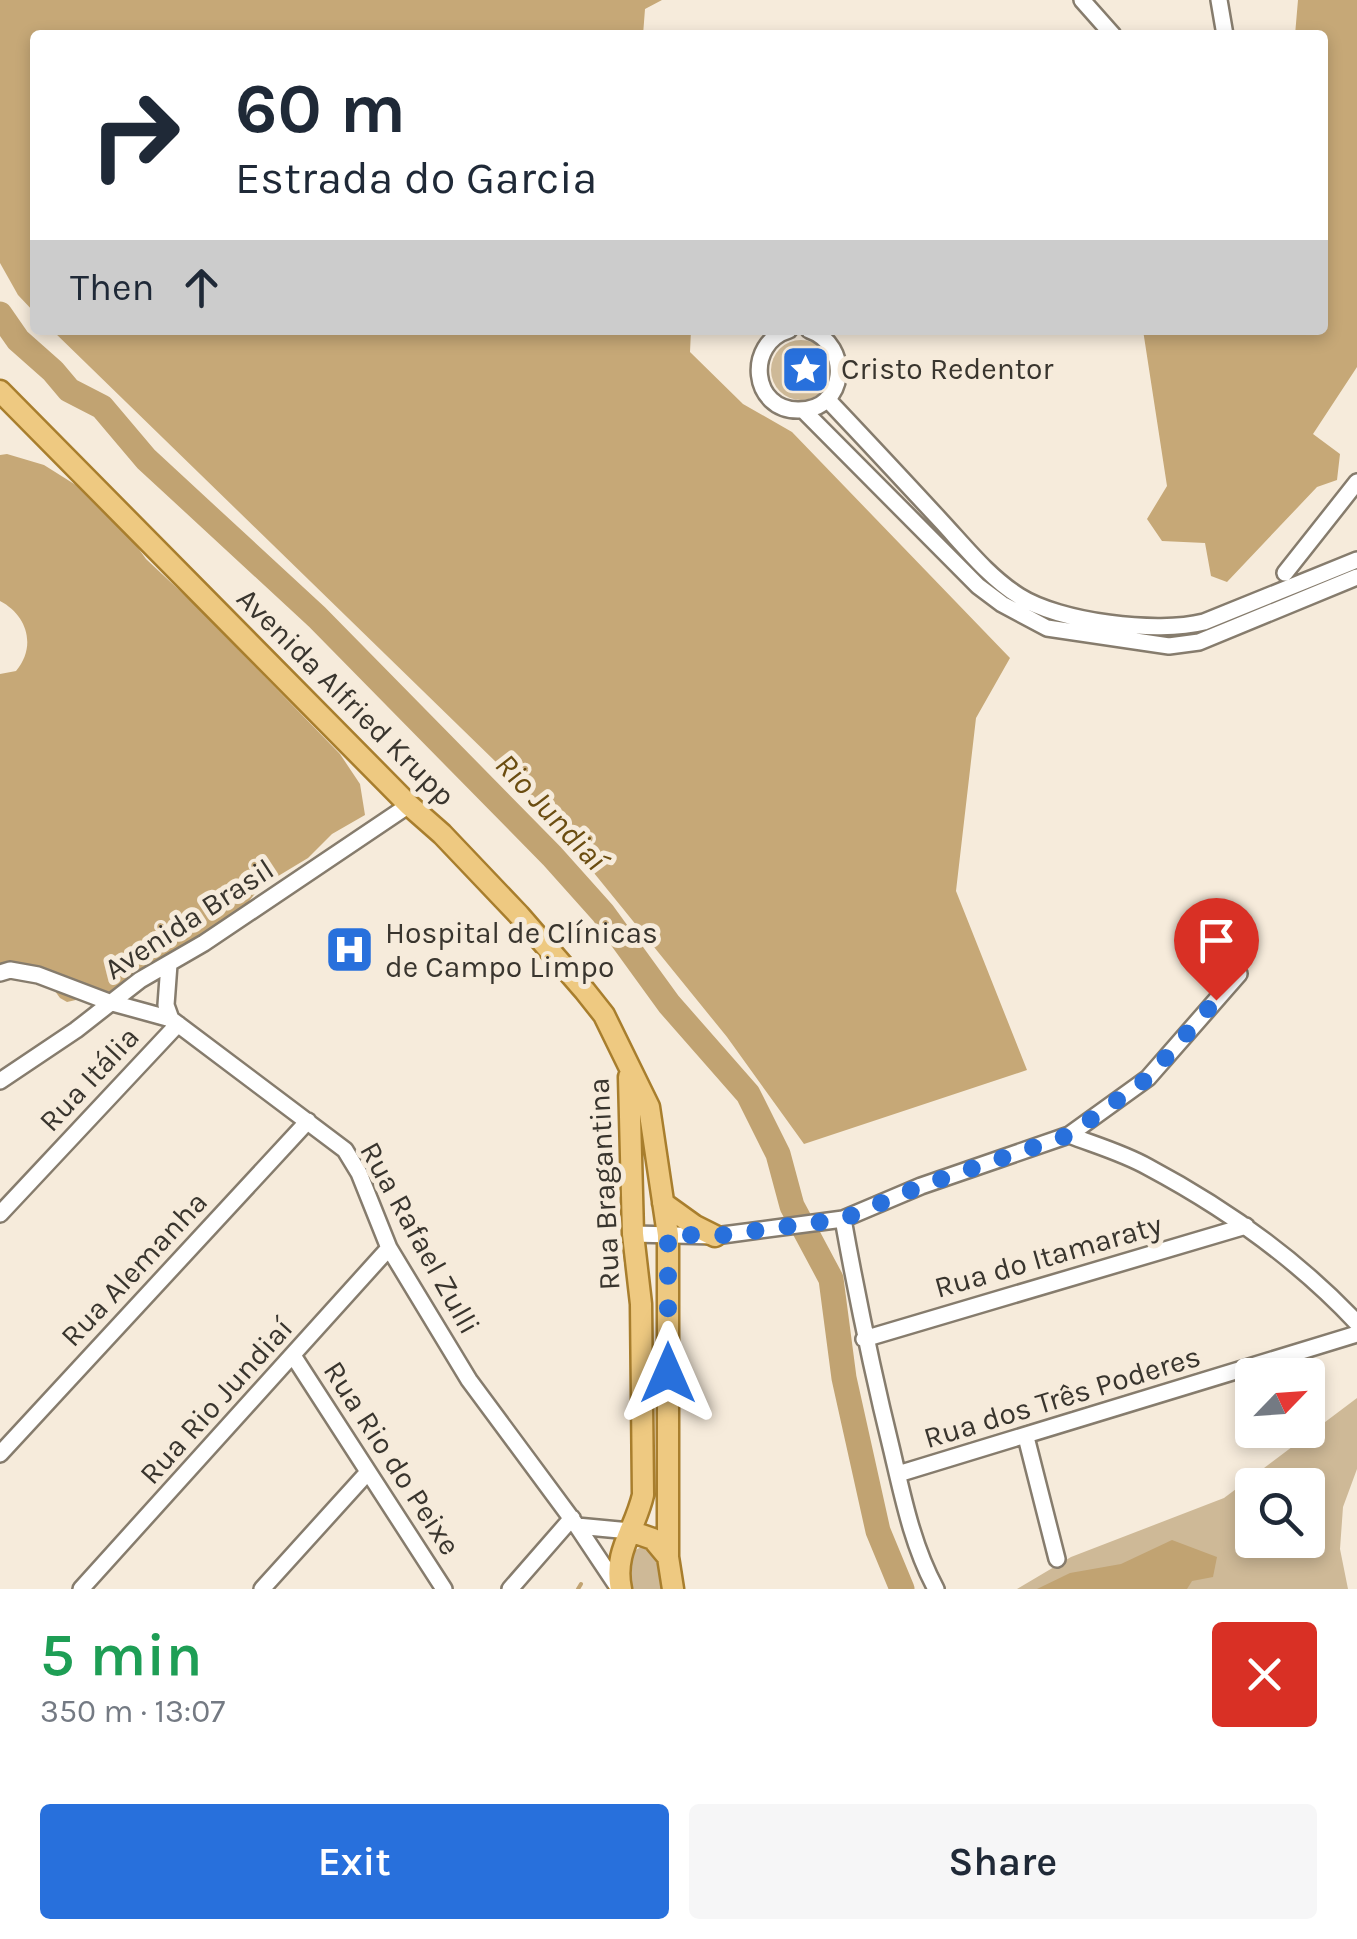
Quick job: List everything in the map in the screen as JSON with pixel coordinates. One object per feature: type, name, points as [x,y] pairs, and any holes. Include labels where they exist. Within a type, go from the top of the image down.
[{"type":"main road","name":"Avenida Alfried Krupp","points":[[0,392],[492,887],[604,1014],[627,1062]]},
{"type":"main road","name":"Rua Bragantina","points":[[627,1062],[649,1107],[668,1234],[668,1557],[673,1589]]},
{"type":"main road","name":"Rua Bragantina","points":[[620,1589],[617,1566],[642,1495],[641,1304],[633,1234],[627,1062]]},
{"type":"main road","points":[[664,1203],[715,1236]]},
{"type":"main road","points":[[630,1531],[653,1539],[668,1557]]},
{"type":"street","points":[[1082,0],[1109,30]]},
{"type":"street","points":[[1219,0],[1224,30]]},
{"type":"street","points":[[779,335],[763,349],[758,374],[761,386],[778,405],[802,410],[816,407],[835,389],[840,364],[829,342],[818,335]]},
{"type":"street","points":[[828,399],[988,571],[1020,597],[1111,632],[1187,646],[1357,578]]},
{"type":"street","points":[[802,410],[978,586],[1047,628],[1111,632],[1181,628],[1357,560]]},
{"type":"street","points":[[1285,573],[1357,482]]},
{"type":"street","name":"Avenida Brasil","points":[[0,1081],[76,1030],[109,1002],[409,805]]},
{"type":"street","points":[[168,964],[166,1006],[174,1021]]},
{"type":"street","points":[[0,973],[10,970],[38,975],[174,1021]]},
{"type":"street","points":[[633,1234],[715,1236],[843,1219],[921,1186],[1069,1135],[1148,1078],[1238,974]]},
{"type":"street","name":"Rua Rafael Zulli","points":[[174,1021],[344,1150],[359,1173],[389,1248],[469,1380],[620,1589]]},
{"type":"street","name":"Rua Itália","points":[[0,1214],[174,1021]]},
{"type":"street","name":"Rua Alemanha","points":[[0,1454],[308,1121]]},
{"type":"street","points":[[1069,1135],[1145,1165],[1246,1226],[1320,1285],[1357,1324]]},
{"type":"street","points":[[843,1219],[864,1339],[921,1562],[936,1589]]},
{"type":"street","name":"Rua do Itamaraty","points":[[864,1339],[1246,1226]]},
{"type":"street","name":"Rua Rio Jundiaí","points":[[81,1589],[389,1248]]},
{"type":"street","name":"Rua dos Três Poderes","points":[[898,1474],[1357,1334]]},
{"type":"street","name":"Rua Rio do Peixe","points":[[294,1357],[444,1589]]},
{"type":"street","points":[[1026,1437],[1057,1559]]},
{"type":"street","points":[[262,1589],[368,1472]]},
{"type":"street","points":[[510,1589],[574,1522],[630,1531]]},
{"type":"shaded area","points":[[0,0],[662,0],[645,9],[643,30],[30,30],[30,308],[0,263]]},
{"type":"shaded area","points":[[1298,0],[1357,0],[1357,367],[1313,434],[1340,454],[1337,480],[1317,487],[1227,582],[1211,576],[1205,543],[1162,541],[1147,519],[1167,486],[1144,335],[1328,335],[1328,30],[1295,30]]},
{"type":"shaded area","points":[[57,335],[691,335],[690,352],[743,404],[792,432],[1010,658],[976,718],[956,891],[1027,1070],[804,1144],[727,1037],[534,799]]},
{"type":"shaded area","points":[[801,340],[823,348],[831,370],[823,392],[801,400],[779,392],[771,370],[779,348]]},
{"type":"shaded area","points":[[0,455],[44,465],[106,504],[146,559],[340,754],[360,784],[365,815],[332,834],[308,858],[260,887],[232,923],[120,990],[67,1002],[44,976],[0,972],[0,674],[16,671],[27,642],[17,614],[0,601]]},
{"type":"shaded area","points":[[1357,1398],[1357,1469],[1343,1507],[1340,1549],[1348,1589],[1017,1589],[1071,1557],[1224,1498],[1235,1490],[1235,1558],[1325,1558],[1325,1468],[1264,1468],[1290,1448],[1325,1448],[1325,1422]]},
{"type":"shaded area","points":[[1172,1540],[1217,1557],[1213,1577],[1192,1581],[1187,1589],[1037,1589],[1070,1573],[1121,1564]]},
{"type":"shaded area","points":[[641,1547],[656,1554],[662,1589],[632,1589],[627,1565]]},
{"type":"waterway","name":"Rio Jundiaí","points":[[0,314],[18,340],[69,390],[102,407],[146,459],[317,617],[552,856],[603,913],[669,1004],[748,1094],[778,1154],[792,1206],[831,1279],[844,1378],[878,1531],[902,1589]]},
{"type":"waterway","points":[[578,1589],[581,1584]]},
{"type":"place","name":"Cristo Redentor","points":[[806,369]]},
{"type":"place","name":"Hospital de Clínicas de Campo Limpo","points":[[350,950]]},
{"type":"route","points":[[668,1373],[668,1234],[715,1236],[843,1219],[921,1186],[1069,1135],[1148,1078],[1216,1000]]}]
